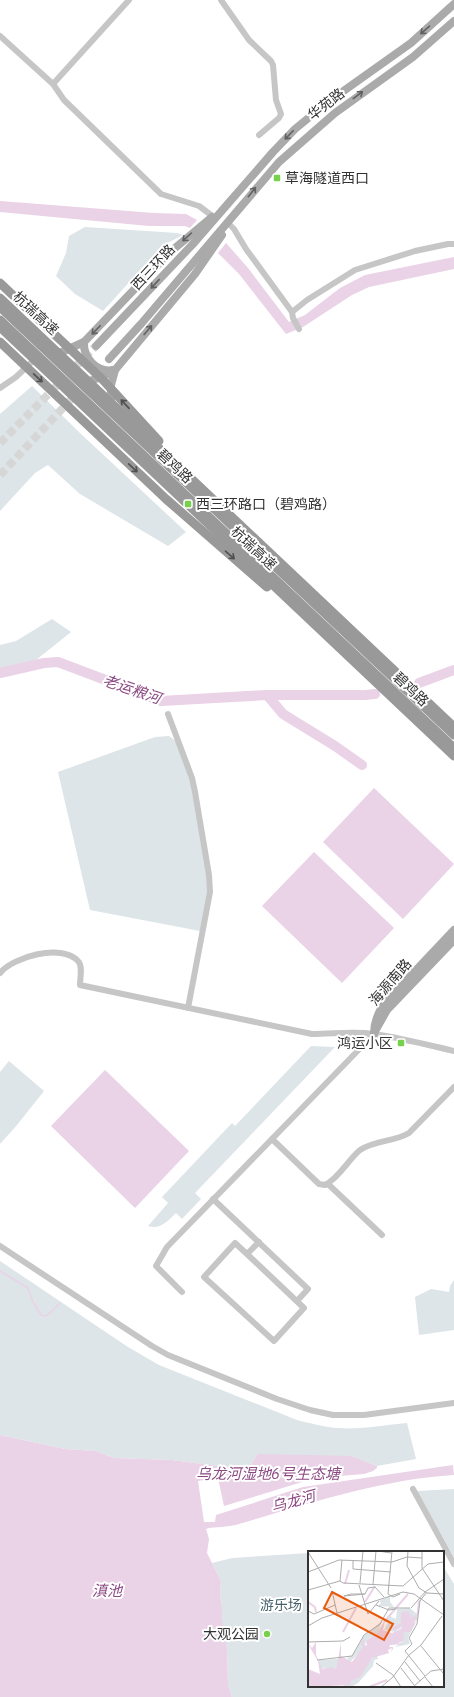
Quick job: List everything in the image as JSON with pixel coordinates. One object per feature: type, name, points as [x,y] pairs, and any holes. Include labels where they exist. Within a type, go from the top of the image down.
[{"type":"highway","points":[[0,283],[103,380],[218,505]]},
{"type":"highway","name":"杭瑞高速","points":[[0,298],[454,727]]},
{"type":"highway","name":"碧鸡路","points":[[0,307],[454,735]]},
{"type":"highway","name":"碧鸡路","points":[[0,320],[454,748]]},
{"type":"highway","name":"杭瑞高速","points":[[0,327],[454,756]]},
{"type":"highway","points":[[0,342],[166,499],[376,682]]},
{"type":"main road","name":"华苑路","points":[[214,217],[228,204],[295,129],[328,102],[411,43],[454,4]]},
{"type":"main road","name":"华苑路","points":[[228,223],[257,186],[303,139],[371,86],[413,57],[454,21]]},
{"type":"main road","name":"西三环路","points":[[96,346],[214,217]]},
{"type":"main road","points":[[214,217],[169,253],[84,342],[78,352],[72,375],[71,386],[82,384],[104,376],[115,370],[195,274],[219,242],[228,223]]},
{"type":"main road","name":"西三环路","points":[[109,359],[228,223]]},
{"type":"main road","points":[[84,342],[85,354],[97,367],[102,370],[115,370]]},
{"type":"main road","points":[[49,353],[62,352],[84,342]]},
{"type":"main road","points":[[112,412],[111,385],[115,370]]},
{"type":"main road","name":"海源南路","points":[[374,1034],[376,1018],[384,1004],[454,930]]},
{"type":"main road","name":"海源南路","points":[[374,1034],[387,1010],[454,940]]},
{"type":"street","points":[[53,84],[129,0]]},
{"type":"street","points":[[221,0],[249,40],[271,61],[273,65],[276,100],[281,114],[279,118],[260,135]]},
{"type":"street","points":[[0,36],[53,84],[64,100],[161,194],[199,206],[214,217]]},
{"type":"street","points":[[228,223],[234,229],[246,249],[292,315],[299,329]]},
{"type":"street","points":[[292,315],[307,300],[355,270],[415,251],[454,244]]},
{"type":"street","points":[[0,388],[16,377],[38,356]]},
{"type":"street","points":[[168,714],[192,778],[209,875],[210,892],[188,1008]]},
{"type":"street","points":[[0,973],[7,967],[22,959],[48,952],[58,952],[78,960],[81,965],[80,985],[312,1034],[340,1034],[352,1032],[374,1034],[454,1050]]},
{"type":"street","points":[[182,1292],[156,1266],[167,1247],[374,1034]]},
{"type":"street","points":[[272,1139],[319,1184],[328,1184],[360,1151],[375,1143],[403,1137],[409,1133],[454,1087]]},
{"type":"street","points":[[328,1184],[382,1235]]},
{"type":"street","points":[[213,1199],[308,1289],[297,1301]]},
{"type":"street","points":[[247,1254],[259,1242]]},
{"type":"street","points":[[235,1243],[247,1254],[304,1308],[274,1342],[204,1277],[235,1243]]},
{"type":"street","points":[[0,1246],[168,1355],[291,1404],[333,1415],[352,1415],[454,1403]]},
{"type":"street","points":[[413,1489],[454,1564]]},
{"type":"green space","points":[[85,227],[177,233],[183,235],[162,246],[103,311],[75,294],[56,276],[66,253],[69,236]]},
{"type":"green space","points":[[32,386],[186,532],[168,546],[80,494],[48,465],[35,473],[0,511],[0,414]]},
{"type":"green space","points":[[52,619],[71,632],[31,664],[0,670],[0,645],[16,641]]},
{"type":"green space","points":[[169,736],[177,742],[191,782],[207,874],[208,898],[200,931],[90,910],[58,772],[155,737]]},
{"type":"green space","points":[[311,1046],[335,1047],[195,1193],[201,1199],[182,1219],[176,1213],[167,1222],[160,1226],[148,1226],[168,1203],[162,1197],[232,1123],[235,1126]]},
{"type":"green space","points":[[9,1061],[44,1091],[0,1144],[0,1072]]},
{"type":"green space","points":[[0,1261],[128,1347],[159,1365],[297,1420],[337,1428],[363,1428],[407,1423],[416,1459],[377,1466],[352,1456],[256,1456],[251,1465],[241,1469],[172,1460],[114,1458],[96,1451],[65,1449],[0,1435]]},
{"type":"green space","points":[[454,1280],[454,1330],[419,1335],[415,1297],[431,1289],[449,1292],[450,1286]]},
{"type":"green space","points":[[454,1489],[454,1557],[417,1491]]},
{"type":"green space","name":"大观公园","points":[[308,1553],[308,1687],[444,1687],[444,1568],[454,1584],[454,1697],[232,1697],[228,1684],[227,1648],[221,1619],[221,1581],[212,1563],[232,1558]]},
{"type":"water","points":[[0,201],[154,213],[186,214],[197,220],[190,228],[185,226],[149,226],[0,212]]},
{"type":"water","points":[[226,243],[248,268],[289,322],[305,315],[340,288],[365,275],[454,257],[454,269],[369,287],[352,295],[303,327],[286,334],[239,274],[218,253]]},
{"type":"water","points":[[374,788],[454,864],[403,919],[323,842]]},
{"type":"water","points":[[314,852],[394,928],[342,983],[262,906]]},
{"type":"water","points":[[105,1070],[189,1151],[135,1208],[51,1126]]},
{"type":"water","name":"滇池","points":[[0,1435],[65,1449],[96,1451],[114,1458],[172,1460],[241,1469],[251,1465],[256,1456],[259,1454],[352,1456],[377,1466],[377,1468],[373,1471],[364,1474],[315,1478],[224,1506],[218,1478],[198,1481],[204,1522],[215,1522],[216,1515],[303,1487],[453,1465],[454,1475],[427,1477],[373,1487],[235,1525],[206,1529],[209,1539],[207,1553],[221,1581],[220,1594],[222,1619],[227,1648],[228,1684],[232,1697],[0,1697]]},
{"type":"waterway","name":"老运粮河","points":[[0,673],[44,663],[58,662],[161,701],[267,695],[375,694]]},
{"type":"waterway","name":"老运粮河","points":[[419,683],[454,670]]},
{"type":"waterway","name":"老运粮河","points":[[267,695],[283,714],[335,746],[362,765]]},
{"type":"waterway","points":[[0,1271],[28,1288],[33,1302],[41,1315],[45,1316],[49,1314],[60,1303]]},
{"type":"tunnel","points":[[0,443],[96,346]]},
{"type":"tunnel","points":[[0,475],[78,392]]},
{"type":"place","name":"草海隧道西口","points":[[277,178]]},
{"type":"place","name":"西三环路口（碧鸡路）","points":[[188,504]]},
{"type":"place","name":"鸿运小区","points":[[401,1043]]},
{"type":"place","name":"大观公园","points":[[267,1634]]},
{"type":"water label","name":"乌龙河湿地6号生态塘","points":[[268,1473]]},
{"type":"water label","name":"乌龙河","points":[[293,1501]]},
{"type":"park label","name":"游乐场","points":[[281,1605]]}]
